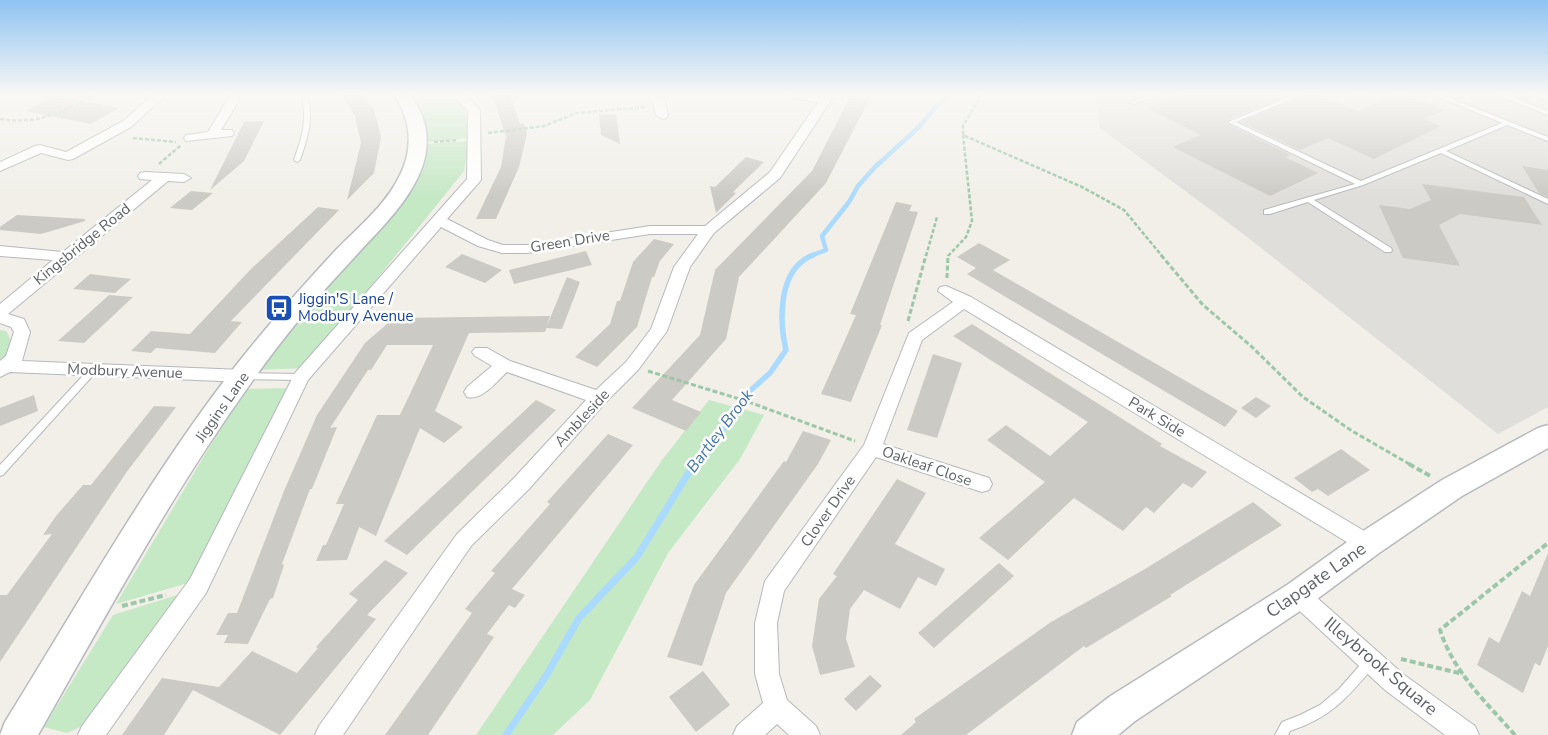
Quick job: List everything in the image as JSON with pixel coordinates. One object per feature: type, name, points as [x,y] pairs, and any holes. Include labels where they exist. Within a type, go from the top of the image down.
[{"type":"street","points":[[0,167],[40,149],[68,156],[119,128]]},
{"type":"street","points":[[212,135],[216,128]]},
{"type":"street","name":"Jiggins Lane","points":[[18,735],[167,486],[243,376],[312,289],[380,215],[408,178],[415,160],[418,128]]},
{"type":"street","points":[[91,735],[198,586],[301,377],[474,180],[475,128]]},
{"type":"street","name":"Ambleside","points":[[328,735],[464,540],[522,483],[599,398],[632,366],[659,331],[682,267],[709,230],[775,175],[807,128]]},
{"type":"street","points":[[190,138],[228,133]]},
{"type":"street","points":[[145,176],[184,178]]},
{"type":"street","name":"Kingsbridge Road","points":[[0,312],[165,177]]},
{"type":"street","name":"Green Drive","points":[[438,220],[483,243],[502,249],[542,247],[650,230],[709,230]]},
{"type":"street","points":[[0,251],[65,257]]},
{"type":"street","name":"Park Side","points":[[946,291],[1368,544]]},
{"type":"street","points":[[915,337],[965,301]]},
{"type":"street","name":"Modbury Avenue","points":[[0,317],[18,323],[22,332],[14,359],[4,369]]},
{"type":"street","name":"Clover Drive","points":[[777,707],[767,674],[766,623],[773,588],[872,448],[915,337]]},
{"type":"street","points":[[480,352],[504,365],[599,398]]},
{"type":"street","points":[[472,392],[504,365]]},
{"type":"street","name":"Modbury Avenue","points":[[4,369],[93,370],[243,376]]},
{"type":"street","name":"Clapgate Lane","points":[[1090,735],[1122,709],[1298,595],[1368,544],[1452,488],[1548,434]]},
{"type":"street","name":"Oakleaf Close","points":[[872,448],[982,484]]},
{"type":"street","name":"Illeybrook Square","points":[[1298,595],[1394,682],[1466,735]]},
{"type":"street","points":[[746,735],[777,707],[807,735]]},
{"type":"lane","points":[[297,160],[308,128]]},
{"type":"lane","points":[[1244,128],[1361,184]]},
{"type":"lane","points":[[1267,212],[1361,184],[1495,128]]},
{"type":"lane","points":[[1521,128],[1548,139]]},
{"type":"lane","points":[[1442,151],[1548,202]]},
{"type":"lane","points":[[1309,200],[1388,250]]},
{"type":"lane","points":[[0,472],[93,370]]},
{"type":"lane","points":[[243,376],[301,377]]},
{"type":"lane","points":[[1281,735],[1286,726],[1300,722],[1331,706],[1372,662]]},
{"type":"path","points":[[418,144],[475,138],[489,133],[526,128]]},
{"type":"path","points":[[946,291],[948,256],[966,237],[972,221],[963,128]]},
{"type":"path","points":[[963,135],[1082,187],[1124,210],[1203,305],[1252,346],[1303,397],[1352,431],[1452,488]]},
{"type":"path","points":[[106,136],[184,142],[145,176]]},
{"type":"path","points":[[915,337],[906,329],[937,217]]},
{"type":"path","points":[[632,366],[746,401],[872,448]]},
{"type":"path","points":[[1515,735],[1463,674],[1447,649],[1440,630],[1548,543]]},
{"type":"path","points":[[91,614],[198,586]]},
{"type":"path","points":[[1372,662],[1387,655],[1463,674]]},
{"type":"shaded area","points":[[1100,128],[1548,128],[1548,407],[1498,434],[1242,233]]},
{"type":"green space","points":[[426,128],[467,128],[469,138],[428,142]]},
{"type":"green space","points":[[469,141],[464,171],[305,368],[257,370],[415,179],[428,144]]},
{"type":"green space","points":[[0,330],[6,331],[11,340],[9,352],[0,361]]},
{"type":"green space","points":[[294,388],[191,582],[116,604],[244,389]]},
{"type":"green space","points":[[709,400],[764,415],[740,459],[668,553],[590,700],[553,735],[476,735],[662,460]]},
{"type":"green space","points":[[187,592],[97,719],[67,733],[44,727],[113,615]]},
{"type":"building","points":[[241,128],[260,128],[244,161],[210,190]]},
{"type":"building","points":[[358,128],[379,128],[381,137],[374,173],[347,200],[361,143]]},
{"type":"building","points":[[503,128],[526,128],[527,133],[519,167],[496,219],[476,219],[501,167],[506,136]]},
{"type":"building","points":[[600,128],[618,128],[620,144],[601,135]]},
{"type":"building","points":[[834,128],[854,128],[826,183],[739,277],[726,339],[672,400],[701,412],[686,431],[632,408],[700,335],[715,270],[812,171]]},
{"type":"building","points":[[1188,128],[1237,128],[1291,155],[1285,157],[1318,173],[1270,196],[1173,147],[1201,135]]},
{"type":"building","points":[[1254,128],[1436,128],[1374,159],[1328,138],[1300,150]]},
{"type":"building","points":[[746,157],[764,162],[733,192],[736,193],[716,213],[710,186],[715,187]]},
{"type":"building","points":[[1522,166],[1548,170],[1548,197],[1539,193]]},
{"type":"building","points":[[1422,184],[1524,197],[1542,225],[1460,214],[1439,225],[1460,266],[1403,258],[1379,205],[1410,209],[1431,200]]},
{"type":"building","points":[[191,191],[213,193],[192,210],[170,208]]},
{"type":"building","points":[[896,202],[912,205],[909,211],[918,212],[880,325],[882,325],[851,402],[821,394],[856,315],[850,314]]},
{"type":"building","points":[[318,207],[339,210],[231,321],[242,322],[215,353],[156,348],[151,353],[131,351],[151,331],[190,334],[251,269]]},
{"type":"building","points":[[17,215],[85,219],[85,221],[41,234],[0,230],[0,227]]},
{"type":"building","points":[[654,239],[674,244],[660,261],[654,277],[652,277],[637,327],[597,367],[575,357],[610,324],[633,262]]},
{"type":"building","points":[[979,243],[1010,260],[993,270],[1238,411],[1225,427],[967,274],[976,268],[957,257]]},
{"type":"building","points":[[586,251],[592,265],[514,284],[509,270]]},
{"type":"building","points":[[462,254],[502,270],[485,283],[445,267]]},
{"type":"building","points":[[90,274],[131,279],[115,293],[73,289]]},
{"type":"building","points":[[567,277],[580,282],[562,329],[546,328]]},
{"type":"building","points":[[109,295],[133,297],[84,343],[58,341]]},
{"type":"building","points":[[550,316],[545,332],[469,333],[435,411],[463,427],[444,443],[420,428],[376,536],[359,527],[347,560],[316,561],[323,545],[326,545],[344,504],[336,504],[377,415],[400,415],[433,345],[387,345],[371,370],[368,370],[330,428],[337,427],[312,489],[310,489],[282,564],[284,565],[273,598],[270,599],[248,644],[224,643],[228,635],[216,635],[228,613],[237,613],[284,491],[317,415],[365,343],[394,318]]},
{"type":"building","points":[[972,324],[1162,444],[1160,446],[1207,472],[1192,488],[1183,483],[1154,513],[1146,507],[1123,531],[1074,498],[1008,560],[979,538],[1045,482],[987,440],[1006,425],[1050,456],[1088,422],[953,336]]},
{"type":"building","points":[[933,354],[962,363],[937,438],[907,430]]},
{"type":"building","points":[[34,395],[38,411],[0,426],[0,408]]},
{"type":"building","points":[[1256,397],[1271,406],[1256,418],[1241,408]]},
{"type":"building","points":[[536,400],[556,410],[407,555],[384,541]]},
{"type":"building","points":[[154,406],[176,407],[126,473],[0,662],[0,595],[7,595],[52,534],[43,535],[56,516],[83,485],[91,485]]},
{"type":"building","points":[[803,431],[831,440],[818,464],[726,593],[702,666],[667,657],[694,585],[784,461],[786,462]]},
{"type":"building","points":[[608,434],[633,445],[512,589],[525,595],[515,608],[509,605],[487,634],[494,637],[428,735],[385,735],[472,613],[465,609],[495,573],[491,571],[550,504],[547,502]]},
{"type":"building","points":[[1341,449],[1370,470],[1328,496],[1318,489],[1312,492],[1294,478]]},
{"type":"building","points":[[897,479],[926,493],[895,544],[945,569],[936,586],[918,577],[900,609],[864,590],[850,609],[846,639],[855,667],[820,675],[812,646],[819,599],[837,576],[833,574]]},
{"type":"building","points":[[1253,502],[1282,525],[1170,595],[1172,596],[1086,648],[1084,646],[966,735],[901,735],[916,722],[914,719],[1051,622],[1145,569]]},
{"type":"building","points":[[1548,553],[1548,646],[1540,666],[1535,663],[1523,693],[1477,665],[1489,637],[1499,643],[1522,591],[1530,596]]},
{"type":"building","points":[[385,560],[408,573],[367,615],[376,619],[280,735],[193,690],[164,735],[122,735],[162,678],[219,687],[252,651],[297,673],[318,648],[316,647],[358,600],[349,594]]},
{"type":"building","points":[[999,563],[1014,576],[934,648],[918,633]]},
{"type":"building","points":[[703,671],[730,705],[696,732],[669,697]]},
{"type":"building","points":[[870,675],[882,686],[856,711],[844,699]]},
{"type":"waterway","name":"Bartley Brook","points":[[810,256],[826,250],[822,236],[849,202],[858,186],[875,167],[917,128]]},
{"type":"waterway","name":"Bartley Brook","points":[[693,465],[733,418],[742,398],[770,373],[786,350],[782,310],[787,283],[793,271],[813,255]]},
{"type":"waterway","name":"Bartley Brook","points":[[506,735],[546,676],[579,618],[637,557],[694,464]]},
{"type":"place","name":"Jiggin'S Lane / Modbury Avenue","points":[[279,308]]}]
